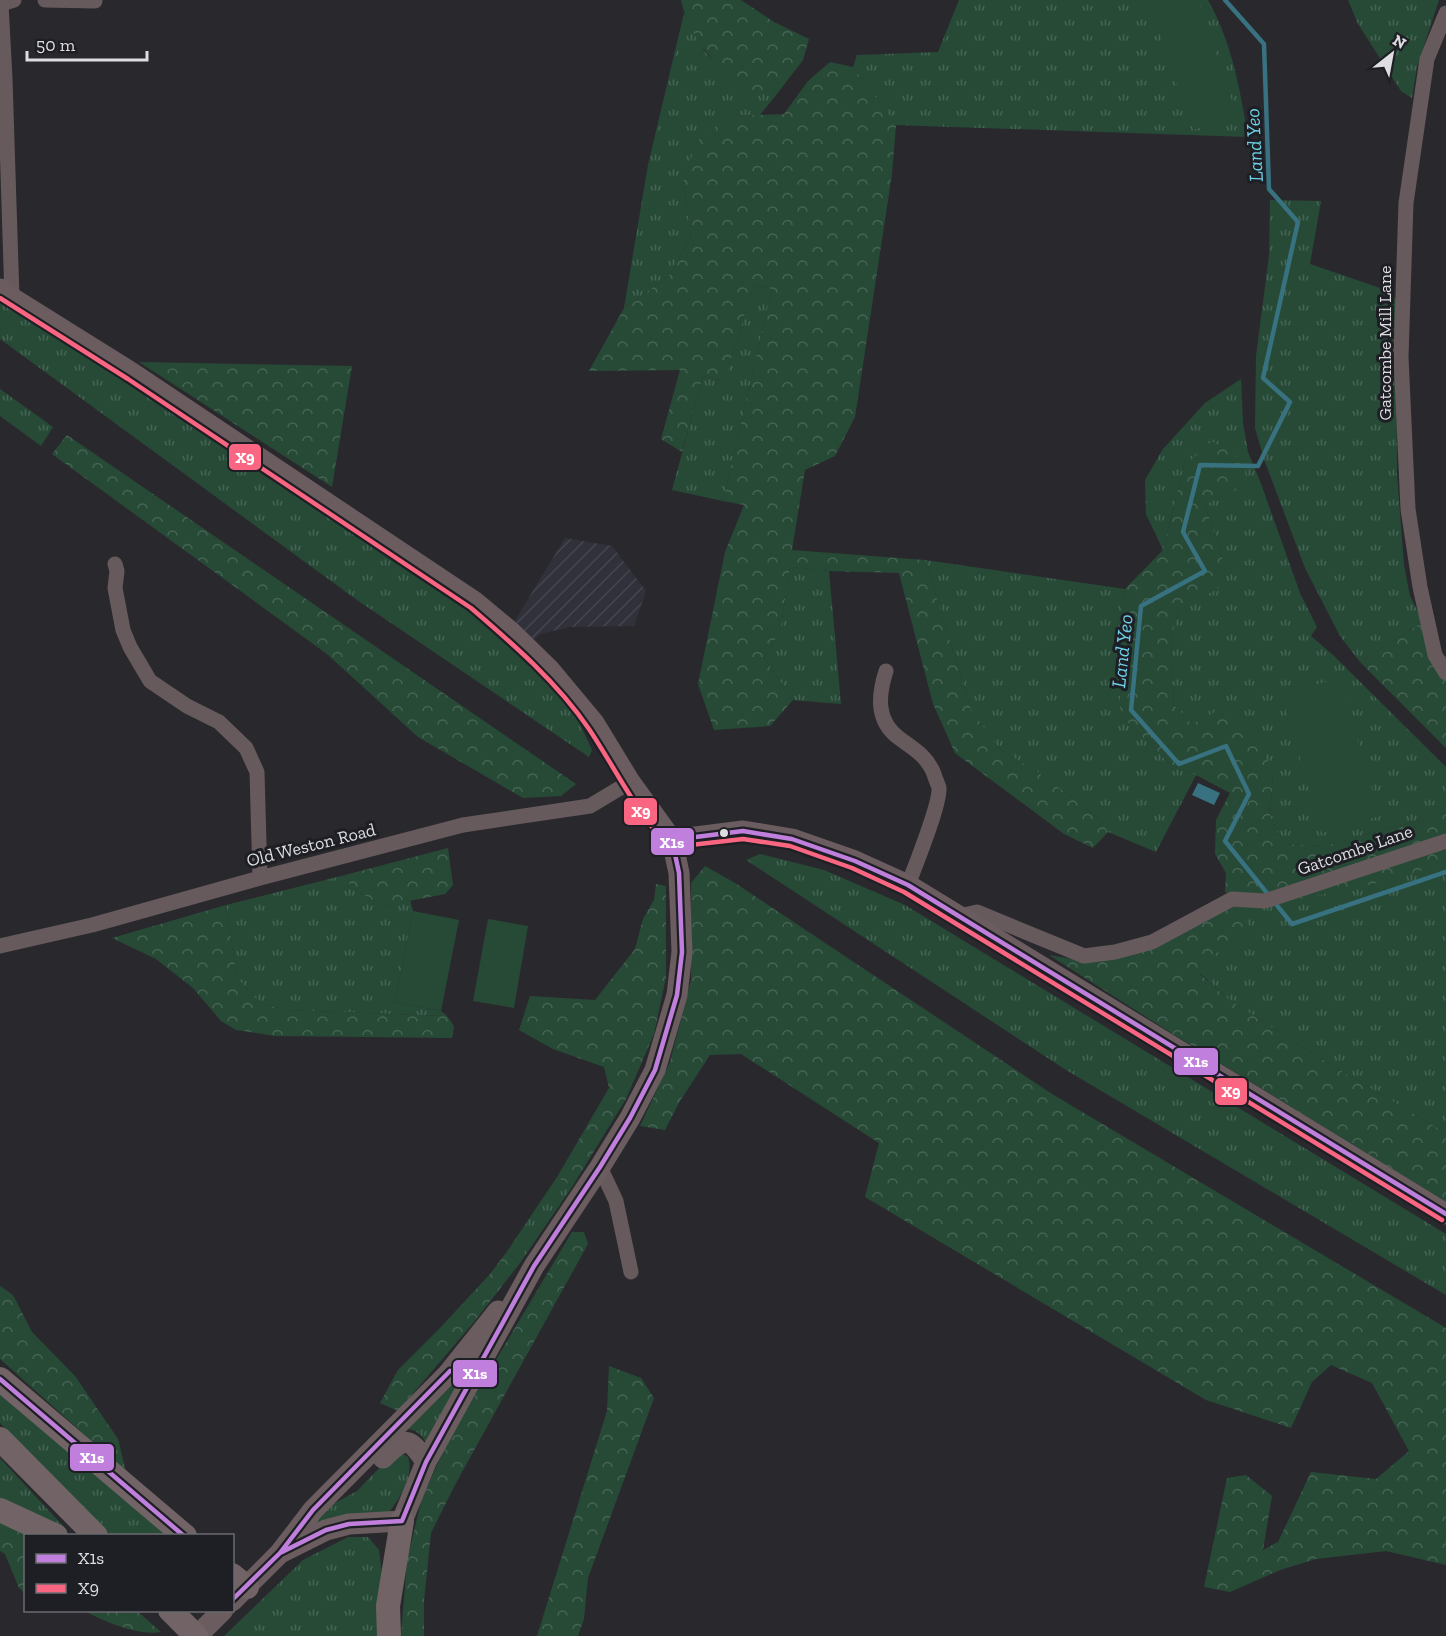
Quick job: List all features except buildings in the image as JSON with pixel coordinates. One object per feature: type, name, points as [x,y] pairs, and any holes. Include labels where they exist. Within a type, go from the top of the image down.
[{"type":"main road","points":[[6,294],[132,373],[475,602],[511,632],[549,669],[594,723],[630,782],[672,840],[679,873],[681,941],[677,994],[655,1070],[630,1118],[600,1167],[534,1266],[426,1462],[402,1521],[388,1606],[389,1636]]},
{"type":"main road","points":[[672,840],[743,831],[792,839],[855,861],[908,885],[1446,1214]]},
{"type":"main road","points":[[280,1553],[313,1510],[447,1375],[534,1266]]},
{"type":"main road","points":[[0,1379],[183,1534]]},
{"type":"main road","points":[[0,1439],[94,1534]]},
{"type":"main road","points":[[313,1510],[355,1484],[398,1443],[410,1442],[426,1462]]},
{"type":"main road","points":[[0,1510],[52,1534]]},
{"type":"main road","points":[[237,1588],[280,1553],[326,1530],[349,1524],[402,1521]]},
{"type":"main road","points":[[171,1612],[196,1636],[222,1612]]},
{"type":"street","points":[[6,294],[5,79],[0,4],[14,0]]},
{"type":"street","points":[[45,0],[95,1]]},
{"type":"street","name":"Gatcombe Mill Lane","points":[[1446,13],[1428,58],[1406,203],[1401,357],[1408,509],[1420,587],[1435,655],[1446,674]]},
{"type":"street","points":[[115,564],[117,571],[115,588],[123,630],[150,681],[187,706],[219,722],[246,748],[257,772],[260,878]]},
{"type":"street","points":[[886,671],[880,689],[879,707],[887,726],[898,738],[917,749],[930,766],[939,788],[908,885]]},
{"type":"street","name":"Old Weston Road","points":[[0,946],[92,925],[464,825],[590,806],[630,782]]},
{"type":"street","name":"Gatcombe Lane","points":[[959,916],[977,912],[1084,956],[1115,952],[1152,942],[1232,899],[1271,899],[1446,841]]},
{"type":"street","points":[[600,1167],[616,1201],[631,1272]]},
{"type":"shaded area","points":[[565,538],[612,546],[646,591],[634,626],[570,627],[540,634],[534,640],[514,622]]},
{"type":"green space","points":[[681,0],[741,0],[774,22],[809,39],[803,60],[780,90],[745,94],[698,40],[685,15]]},
{"type":"green space","points":[[959,0],[1208,0],[1229,50],[1248,137],[896,125],[853,67],[857,55],[938,52]]},
{"type":"green space","points":[[1148,0],[1198,0],[1237,115],[1193,130]]},
{"type":"green space","points":[[1348,0],[1439,0],[1417,67],[1412,98],[1401,91],[1358,24]]},
{"type":"green space","points":[[684,13],[705,52],[745,93],[780,90],[760,115],[734,116],[683,177],[691,237],[669,276],[624,308],[648,165]]},
{"type":"green space","points":[[830,62],[853,67],[896,125],[892,174],[855,417],[835,456],[805,470],[792,550],[925,560],[971,709],[997,747],[1045,777],[1102,821],[1108,832],[1093,848],[1064,834],[955,753],[933,704],[899,573],[829,571],[790,567],[780,632],[764,658],[793,700],[770,726],[714,730],[698,684],[725,552],[744,505],[723,501],[772,289],[754,285],[724,381],[703,376],[682,452],[661,439],[680,370],[589,371],[624,308],[669,276],[691,237],[683,177],[701,135],[734,116],[784,114],[808,81]]},
{"type":"green space","points":[[1270,200],[1321,201],[1310,264],[1383,289],[1396,299],[1397,474],[1404,565],[1410,596],[1423,622],[1360,662],[1340,636],[1305,568],[1265,462],[1255,428],[1256,356],[1269,256]]},
{"type":"green space","points":[[754,285],[772,289],[723,501],[672,490],[703,376],[724,381]]},
{"type":"green space","points":[[0,299],[474,613],[532,666],[576,716],[592,750],[589,757],[357,600],[0,339]]},
{"type":"green space","points":[[139,362],[352,366],[332,487]]},
{"type":"green space","points":[[1241,379],[1243,423],[1248,452],[1300,593],[1317,627],[1311,636],[1446,767],[1446,813],[1325,846],[1285,844],[1270,816],[1273,777],[1192,724],[1174,705],[1171,638],[1180,607],[1222,557],[1205,505],[1247,482],[1184,466],[1163,550],[1146,514],[1145,480],[1163,449],[1205,403]]},
{"type":"green space","points":[[0,389],[53,427],[41,446],[0,416]]},
{"type":"green space","points":[[67,435],[576,784],[561,796],[523,798],[418,737],[327,654],[52,454]]},
{"type":"green space","points":[[1212,441],[1243,461],[1247,482],[1205,505],[1222,557],[1218,589],[1180,607],[1171,638],[1174,705],[1192,724],[1223,708],[1259,737],[1273,777],[1270,816],[1285,844],[1325,846],[1446,813],[1446,863],[1387,881],[1281,903],[1246,904],[1225,892],[1226,873],[1215,854],[1216,820],[1230,793],[1196,775],[1172,766],[1120,715],[1120,682],[1114,649],[1125,589],[1163,550],[1184,466]]},
{"type":"green space","points":[[925,560],[1125,589],[1114,649],[1120,682],[1120,715],[1172,766],[1196,775],[1156,852],[1108,832],[1102,821],[1045,777],[997,747],[971,709]]},
{"type":"green space","points":[[790,567],[829,571],[841,704],[793,700],[764,658],[780,632]]},
{"type":"green space","points":[[1423,622],[1432,656],[1446,656],[1446,748],[1360,662]]},
{"type":"green space","points":[[1339,678],[1380,816],[1322,833],[1281,695]]},
{"type":"green space","points":[[448,848],[453,885],[445,894],[383,906],[351,888],[345,875]]},
{"type":"green space","points":[[760,854],[824,870],[905,905],[1446,1234],[1446,1295],[1066,1070],[746,860]]},
{"type":"green space","points":[[1446,863],[1446,1133],[1326,1062],[1228,999],[1200,973],[1213,955],[1251,931],[1234,904]]},
{"type":"green space","points":[[705,866],[735,883],[1052,1094],[1446,1328],[1446,1565],[1386,1551],[1316,1559],[1280,1570],[1230,1592],[1204,1587],[1227,1478],[1246,1475],[1272,1496],[1263,1550],[1278,1542],[1311,1472],[1376,1479],[1409,1451],[1372,1383],[1331,1365],[1312,1382],[1291,1428],[1206,1400],[865,1197],[879,1143],[741,1054],[710,1055],[680,1101],[665,1130],[640,1126],[670,1062],[691,980],[691,883]]},
{"type":"green space","points":[[345,875],[351,888],[383,906],[410,900],[413,911],[395,1002],[441,1011],[447,1016],[285,1010],[260,1003],[237,978],[226,905]]},
{"type":"green space","points":[[656,884],[666,886],[666,977],[654,1034],[626,1099],[572,1187],[557,1177],[609,1088],[604,1067],[553,1049],[519,1030],[530,996],[595,1000],[635,949],[643,919],[654,900]]},
{"type":"green space","points":[[1234,904],[1252,931],[1213,955],[1200,974],[1228,999],[1326,1062],[1446,1133],[1446,1202],[1049,955],[1084,961]]},
{"type":"green space","points":[[226,905],[237,978],[260,1003],[285,1010],[447,1016],[454,1026],[452,1038],[275,1036],[236,1030],[221,1021],[193,988],[156,959],[112,938]]},
{"type":"green space","points":[[413,911],[459,920],[441,1011],[395,1002]]},
{"type":"green space","points":[[488,919],[528,926],[514,1008],[473,1001]]},
{"type":"green space","points":[[557,1177],[572,1187],[520,1263],[506,1253]]},
{"type":"green space","points":[[572,1232],[584,1232],[588,1244],[456,1483],[431,1533],[424,1601],[424,1636],[401,1636],[407,1560],[422,1498],[450,1437]]},
{"type":"green space","points":[[506,1253],[520,1263],[474,1322],[398,1411],[380,1403],[398,1370],[490,1274]]},
{"type":"green space","points":[[0,1286],[13,1295],[32,1332],[75,1376],[118,1439],[126,1472],[0,1359]]},
{"type":"green space","points":[[477,1351],[426,1443],[418,1433],[405,1429]]},
{"type":"green space","points":[[609,1366],[641,1378],[654,1398],[588,1578],[584,1619],[578,1636],[537,1636],[607,1411]]},
{"type":"green space","points":[[0,1389],[168,1534],[109,1534],[0,1423]]},
{"type":"green space","points":[[403,1454],[408,1457],[408,1479],[398,1500],[389,1512],[301,1537],[324,1509],[357,1491],[387,1460]]},
{"type":"green space","points":[[0,1458],[64,1527],[64,1528],[0,1499]]},
{"type":"green space","points":[[0,1517],[33,1534],[24,1534],[24,1592],[19,1588],[5,1554],[0,1551]]},
{"type":"green space","points":[[348,1537],[368,1537],[379,1550],[383,1582],[378,1636],[224,1636],[303,1560]]},
{"type":"green space","points":[[87,1612],[138,1612],[161,1632],[143,1632]]},
{"type":"water","points":[[1198,783],[1220,793],[1214,805],[1192,795]]},
{"type":"waterway","name":"Land Yeo","points":[[1225,0],[1264,44],[1269,189],[1298,222],[1263,378],[1290,402],[1258,466],[1200,465],[1183,532],[1205,571],[1141,606],[1131,710],[1179,764],[1226,746],[1249,794],[1225,841],[1292,924],[1446,872]]},
{"type":"transit line","name":"X9","points":[[0,298],[128,379],[471,608],[563,695],[589,729],[646,819],[668,846],[743,839],[790,846],[852,868],[904,892],[1442,1220]]},
{"type":"transit line","name":"X1s","points":[[280,1553],[326,1530],[349,1524],[402,1521],[426,1462],[534,1266],[630,1118],[655,1070],[677,995],[682,952],[679,873],[672,840],[743,831],[792,839],[855,861],[908,885],[1446,1214]]},
{"type":"transit line","name":"X1s","points":[[234,1598],[280,1553],[313,1510],[450,1371]]},
{"type":"transit line","name":"X1s","points":[[0,1379],[182,1534]]}]
